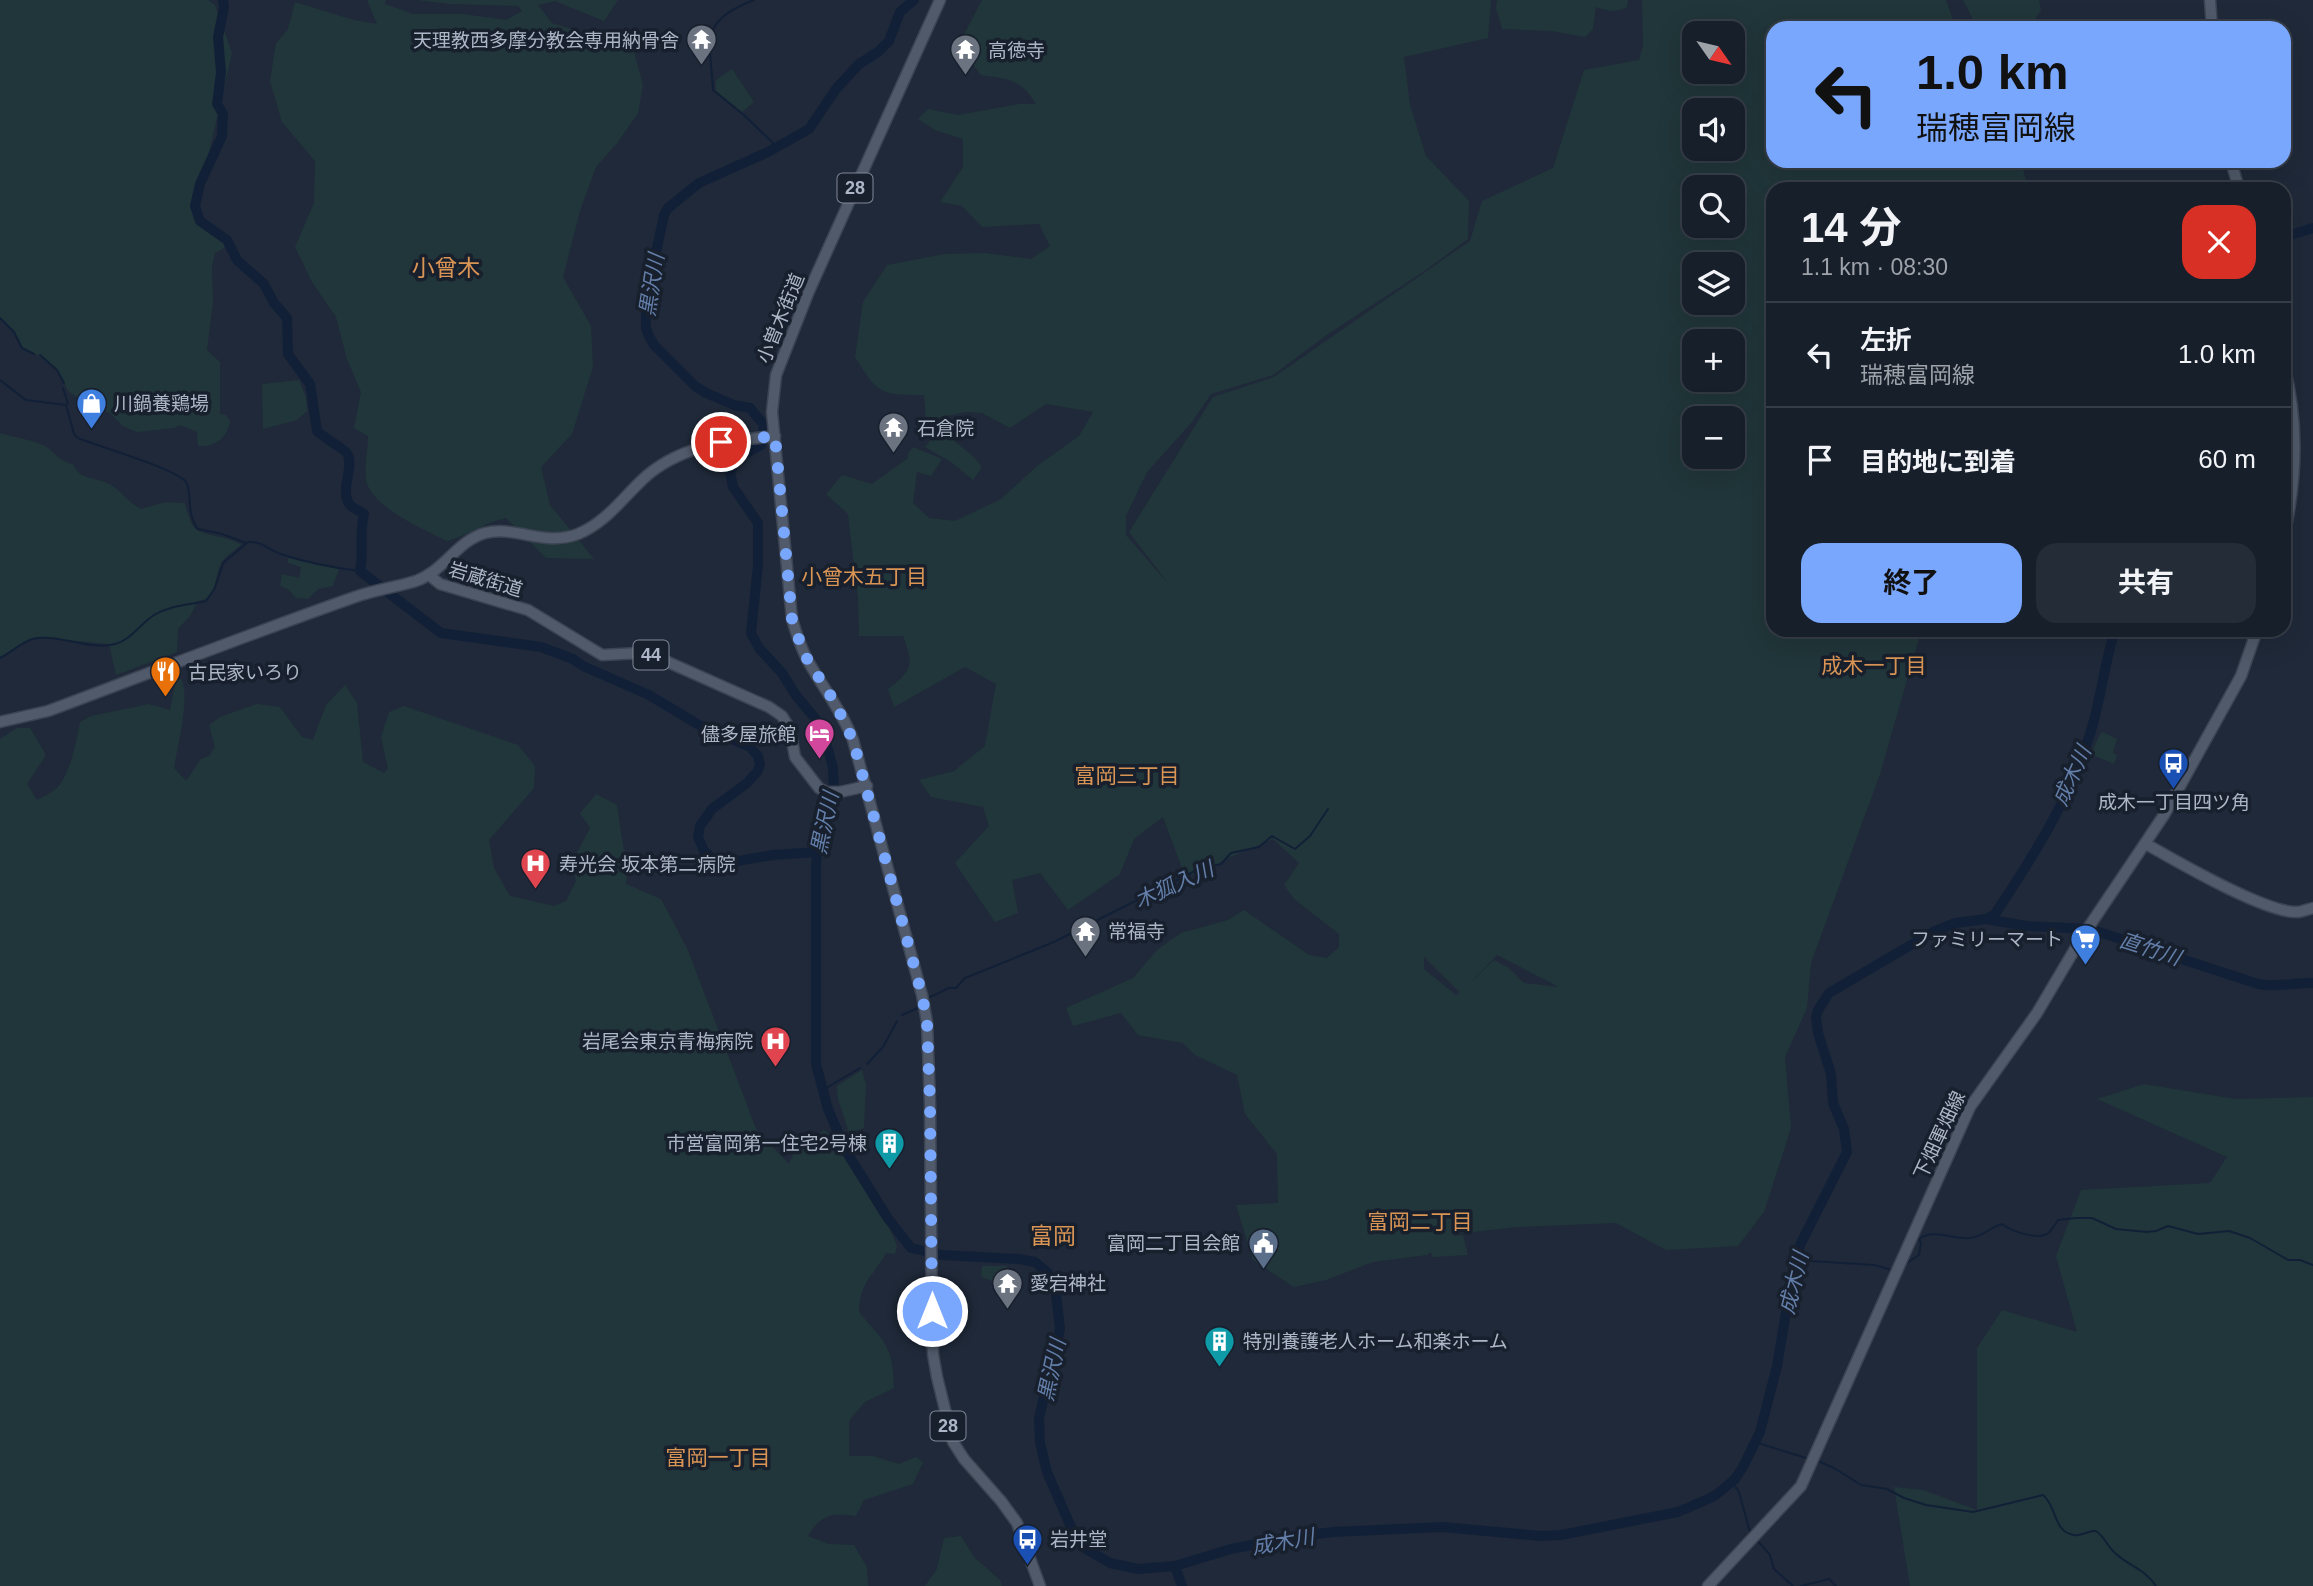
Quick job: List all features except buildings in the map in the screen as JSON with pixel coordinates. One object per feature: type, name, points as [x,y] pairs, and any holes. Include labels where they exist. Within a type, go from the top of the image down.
[{"type":"main road","name":"小曽木街道","points":[[940,0],[781,358],[772,398],[772,437],[792,619],[804,654],[849,727],[867,786],[927,1022],[933,1354],[950,1431],[964,1459],[1017,1523],[1040,1586]]},
{"type":"main road","points":[[2210,0],[2212,21]]},
{"type":"main road","points":[[2291,407],[2295,430],[2295,464],[2291,490]]},
{"type":"main road","points":[[429,575],[465,543],[485,533],[502,531],[551,539],[579,533],[603,520],[643,478],[669,460],[705,445],[772,437]]},
{"type":"main road","name":"岩蔵街道","points":[[0,722],[52,709],[382,589],[429,575],[437,583],[528,610],[601,655],[652,655],[775,711],[782,716],[790,729],[792,751],[797,761],[817,786],[826,792],[836,792],[867,786]]},
{"type":"main road","name":"下畑軍畑線","points":[[1708,1586],[1801,1486],[1970,1107],[2037,1013],[2082,937],[2146,844],[2241,676],[2255,637]]},
{"type":"main road","points":[[2146,844],[2200,874],[2277,909],[2297,912],[2313,908]]},
{"type":"green space","points":[[0,0],[208,0],[215,5],[232,53],[206,165],[192,200],[193,212],[206,229],[226,243],[224,248],[215,253],[212,267],[213,303],[207,350],[220,362],[220,414],[226,415],[230,421],[223,437],[215,443],[198,446],[197,432],[180,425],[137,432],[123,426],[110,413],[69,392],[57,370],[42,357],[22,348],[14,332],[0,318]]},
{"type":"green space","points":[[367,0],[386,0],[385,4],[413,14],[463,14],[506,20],[522,11],[518,6],[416,0],[618,0],[604,21],[555,1],[538,5],[552,23],[633,48],[643,85],[638,113],[596,167],[580,211],[563,277],[591,326],[593,367],[572,434],[541,467],[550,505],[594,559],[546,558],[506,518],[447,541],[400,516],[370,490],[366,480],[368,436],[354,428],[361,392],[347,359],[336,317],[312,282],[295,247],[314,203],[315,161],[282,122],[270,81],[276,43],[288,29],[295,2],[377,24]]},
{"type":"green space","points":[[982,0],[1491,0],[1488,38],[1404,57],[1410,105],[1426,156],[1469,201],[1468,239],[1328,334],[1273,375],[1211,394],[1192,422],[1147,472],[1126,516],[1126,535],[1171,587],[1129,532],[1213,397],[1274,377],[1470,241],[1482,201],[1553,168],[1584,70],[1639,60],[1643,45],[1642,0],[1946,0],[1954,21],[1766,21],[1766,168],[2023,168],[2026,182],[1766,182],[1766,637],[1920,637],[1880,774],[1811,963],[1807,1008],[1785,1057],[1791,1128],[1764,1212],[1738,1246],[1666,1250],[1616,1223],[1517,1227],[1455,1234],[1453,1236],[1463,1235],[1468,1255],[1432,1257],[1431,1252],[1427,1255],[1373,1262],[1326,1280],[1294,1287],[1253,1260],[1236,1205],[1278,1203],[1277,1154],[1245,1114],[1237,1075],[1195,1055],[1183,1043],[1138,1035],[1121,1013],[1073,1026],[1066,1008],[1133,978],[1158,949],[1181,933],[1228,920],[1244,910],[1309,955],[1327,958],[1339,947],[1339,934],[1294,899],[1284,885],[1299,863],[1273,839],[1228,858],[1197,877],[1182,868],[1163,817],[1134,839],[1120,874],[1068,910],[1040,873],[1012,880],[1018,913],[995,922],[955,863],[989,826],[983,807],[931,797],[919,780],[954,771],[985,746],[996,684],[965,667],[894,707],[888,689],[907,672],[910,661],[907,646],[903,636],[859,636],[858,599],[848,514],[826,494],[842,475],[872,484],[908,458],[913,447],[942,459],[931,476],[917,472],[913,503],[929,518],[955,521],[1001,499],[1037,466],[1079,436],[1093,412],[1046,404],[1010,428],[982,413],[966,412],[926,420],[924,395],[889,393],[882,390],[869,379],[855,357],[863,302],[887,265],[945,254],[984,253],[1031,259],[1050,246],[1039,224],[982,227],[962,206],[940,202],[963,167],[963,139],[935,130],[918,119],[928,109],[958,115],[1019,104],[1036,104],[1019,84],[981,75],[958,46]],"holes":[[[1497,955],[1559,987],[1524,983],[1509,968],[1494,960],[1468,985]],[[1424,957],[1459,993],[1456,995],[1424,969]]]},
{"type":"green space","points":[[1497,0],[1628,0],[1627,7],[1619,10],[1596,7],[1593,29],[1585,37],[1552,31],[1502,29],[1496,8]]},
{"type":"green space","points":[[1963,0],[2039,0],[2041,10],[2034,21],[1974,21]]},
{"type":"green space","points":[[732,69],[754,102],[742,112],[716,91],[716,80]]},
{"type":"green space","points":[[299,380],[306,397],[307,411],[297,420],[263,429],[262,384]]},
{"type":"green space","points":[[940,429],[982,467],[973,480],[951,462],[925,447]]},
{"type":"green space","points":[[0,433],[45,446],[73,464],[82,475],[105,482],[141,509],[166,502],[185,503],[190,521],[197,530],[241,545],[223,560],[213,591],[205,599],[198,601],[190,616],[178,629],[177,652],[116,675],[109,644],[35,637],[0,657]]},
{"type":"green space","points":[[288,558],[339,569],[333,586],[318,589],[308,599],[296,598],[288,589],[280,586],[282,574],[299,578],[301,567],[288,563]]},
{"type":"green space","points":[[181,679],[185,696],[184,709],[174,768],[186,781],[201,759],[209,756],[215,747],[209,725],[220,717],[257,704],[280,707],[302,737],[313,740],[326,705],[345,685],[357,703],[363,762],[384,773],[388,769],[381,737],[389,712],[404,706],[518,745],[535,766],[534,788],[489,840],[494,868],[510,896],[554,906],[566,901],[576,881],[572,862],[590,828],[580,813],[596,794],[617,805],[623,846],[628,858],[626,884],[661,899],[687,948],[757,1131],[789,1164],[795,1150],[824,1130],[841,1142],[886,1220],[897,1246],[895,1254],[886,1253],[868,1280],[862,1293],[859,1312],[886,1346],[892,1362],[894,1388],[865,1402],[849,1421],[849,1456],[873,1456],[899,1464],[916,1457],[923,1462],[913,1484],[864,1500],[856,1516],[840,1514],[822,1519],[808,1536],[829,1544],[854,1545],[867,1567],[868,1586],[0,1586],[0,739],[17,728],[30,728],[46,755],[27,784],[37,800],[50,793],[65,777],[80,722],[91,716],[149,704],[170,710],[176,680]]},
{"type":"green space","points":[[2103,732],[2117,739],[2113,753],[2117,755],[2114,764],[2091,754]]},
{"type":"green space","points":[[862,1070],[866,1084],[864,1128],[849,1133],[838,1099],[837,1086]]},
{"type":"green space","points":[[2144,1084],[2235,1099],[2313,1097],[2313,1586],[1910,1586],[1894,1487],[1923,1490],[1977,1510],[1977,1348],[2002,1310],[2077,1332],[2056,1256],[2081,1190],[2210,1183],[2227,1157],[2097,1099]]},
{"type":"green space","points":[[982,1266],[1007,1266],[1007,1280],[992,1281],[981,1277]]},
{"type":"green space","points":[[961,1536],[974,1557],[1000,1580],[1002,1586],[925,1586],[937,1569],[944,1538]]},
{"type":"waterway","points":[[223,0],[218,37],[221,72],[217,104],[223,114],[222,136],[200,184],[195,206],[200,221],[227,240],[237,260],[264,284],[274,303],[287,318],[288,354],[310,384],[317,431],[348,455],[347,499],[350,505],[364,514],[360,571],[441,633],[541,647],[649,695],[699,725],[750,747],[758,756],[760,765],[757,772],[747,783],[712,809],[700,826],[698,837],[704,851],[716,862],[817,852]]},
{"type":"waterway","points":[[754,0],[736,8],[716,24],[710,45],[713,90],[777,147]]},
{"type":"waterway","name":"黒沢川","points":[[914,0],[900,12],[889,41],[859,64],[836,89],[809,129],[768,152],[699,183],[668,208],[664,215],[646,300],[646,328],[654,345],[695,386],[734,405],[750,408],[764,425],[761,445],[737,458],[730,472],[733,487],[758,523],[758,565],[751,633],[759,648],[782,673],[822,727],[833,768],[834,795],[817,852],[816,867],[816,1064],[828,1109],[846,1151],[887,1217],[911,1248],[941,1255],[1019,1259],[1035,1262],[1048,1273],[1055,1285],[1060,1329],[1039,1418],[1040,1443],[1047,1472],[1071,1527],[1086,1549],[1110,1563],[1138,1569],[1175,1566],[1231,1549],[1334,1532],[1442,1527],[1541,1536],[1561,1535],[1678,1512],[1716,1495],[1735,1479],[1760,1432],[1777,1366],[1795,1260],[1847,1152],[1844,1129],[1833,1103],[1831,1074],[1818,1033],[1818,1010],[1829,993],[1933,932],[1955,923],[1986,919],[1995,914],[2036,849],[2072,782],[2094,721],[2113,637]]},
{"type":"waterway","name":"成木川","points":[[2291,235],[2313,228]]},
{"type":"waterway","points":[[0,318],[14,332],[22,348],[34,354]]},
{"type":"waterway","points":[[40,355],[57,370],[64,383]]},
{"type":"waterway","points":[[0,380],[26,400],[66,405],[74,434],[78,438],[153,464],[180,477],[188,486],[192,516],[198,529],[246,543]]},
{"type":"waterway","points":[[63,388],[68,404]]},
{"type":"waterway","points":[[0,658],[33,639],[53,638],[105,646],[121,642],[160,612],[206,601],[215,588],[223,563],[248,542],[258,543],[302,560],[360,571]]},
{"type":"waterway","name":"木狐入川","points":[[928,998],[949,988],[956,988],[965,978],[1054,942],[1199,869],[1221,864],[1231,853],[1259,847],[1272,836],[1295,849],[1310,836],[1328,809]]},
{"type":"waterway","name":"直竹川","points":[[1986,919],[2027,926],[2090,929],[2258,984],[2313,983]]},
{"type":"waterway","name":"木狐入川","points":[[902,1015],[918,1008]]},
{"type":"waterway","name":"木狐入川","points":[[867,1064],[883,1047],[897,1021]]},
{"type":"waterway","name":"木狐入川","points":[[823,1090],[860,1068]]},
{"type":"waterway","points":[[1904,1265],[1919,1255],[1919,1239],[1931,1234],[1970,1238],[2002,1224],[2024,1234],[2042,1236],[2050,1232],[2058,1220],[2076,1218],[2092,1218],[2116,1229],[2147,1232],[2168,1226],[2198,1234],[2229,1231],[2250,1238],[2288,1260],[2300,1260],[2313,1265]]},
{"type":"waterway","points":[[1795,1260],[1874,1265],[1892,1270]]},
{"type":"waterway","points":[[1755,1442],[1809,1459]]},
{"type":"waterway","points":[[1818,1461],[1861,1485],[1887,1489],[1926,1505],[1973,1512],[2043,1495],[2051,1505],[2062,1529],[2077,1535],[2096,1531],[2115,1553],[2147,1575],[2156,1586]]},
{"type":"waterway","points":[[1732,1482],[1739,1492],[1750,1532]]},
{"type":"waterway","points":[[1756,1539],[1770,1555],[1774,1569],[1793,1586]]},
{"type":"waterway","name":"成木川","points":[[1175,1566],[1182,1586]]},
{"type":"waterway","points":[[1801,1586],[1829,1579],[1836,1586]]},
{"type":"place","name":"天理教西多摩分教会専用納骨舎","points":[[702,67]]},
{"type":"place","name":"高徳寺","points":[[965,77]]},
{"type":"place","name":"川鍋養鶏場","points":[[91,430]]},
{"type":"place","name":"石倉院","points":[[894,455]]},
{"type":"place","name":"古民家いろり","points":[[165,699]]},
{"type":"place","name":"儘多屋旅館","points":[[819,761]]},
{"type":"place","name":"成木一丁目四ツ角","points":[[2174,790]]},
{"type":"place","name":"寿光会 坂本第二病院","points":[[536,891]]},
{"type":"place","name":"常福寺","points":[[1085,958]]},
{"type":"place","name":"ファミリーマート","points":[[2086,966]]},
{"type":"place","name":"岩尾会東京青梅病院","points":[[776,1068]]},
{"type":"place","name":"市営富岡第一住宅2号棟","points":[[890,1170]]},
{"type":"place","name":"富岡二丁目会館","points":[[1263,1270]]},
{"type":"place","name":"愛宕神社","points":[[1007,1310]]},
{"type":"place","name":"特別養護老人ホーム和楽ホーム","points":[[1220,1368]]},
{"type":"place","name":"岩井堂","points":[[1027,1566]]},
{"type":"district","name":"小曾木","points":[[446,268]]},
{"type":"district","name":"小曾木五丁目","points":[[864,577]]},
{"type":"district","name":"成木一丁目","points":[[1874,666]]},
{"type":"district","name":"富岡三丁目","points":[[1127,776]]},
{"type":"district","name":"富岡二丁目","points":[[1420,1222]]},
{"type":"district","name":"富岡","points":[[1053,1236]]},
{"type":"district","name":"富岡一丁目","points":[[718,1458]]},
{"type":"route","points":[[721,442],[775,436],[792,619],[809,664],[849,727],[922,995],[929,1051],[932,1311]]}]
